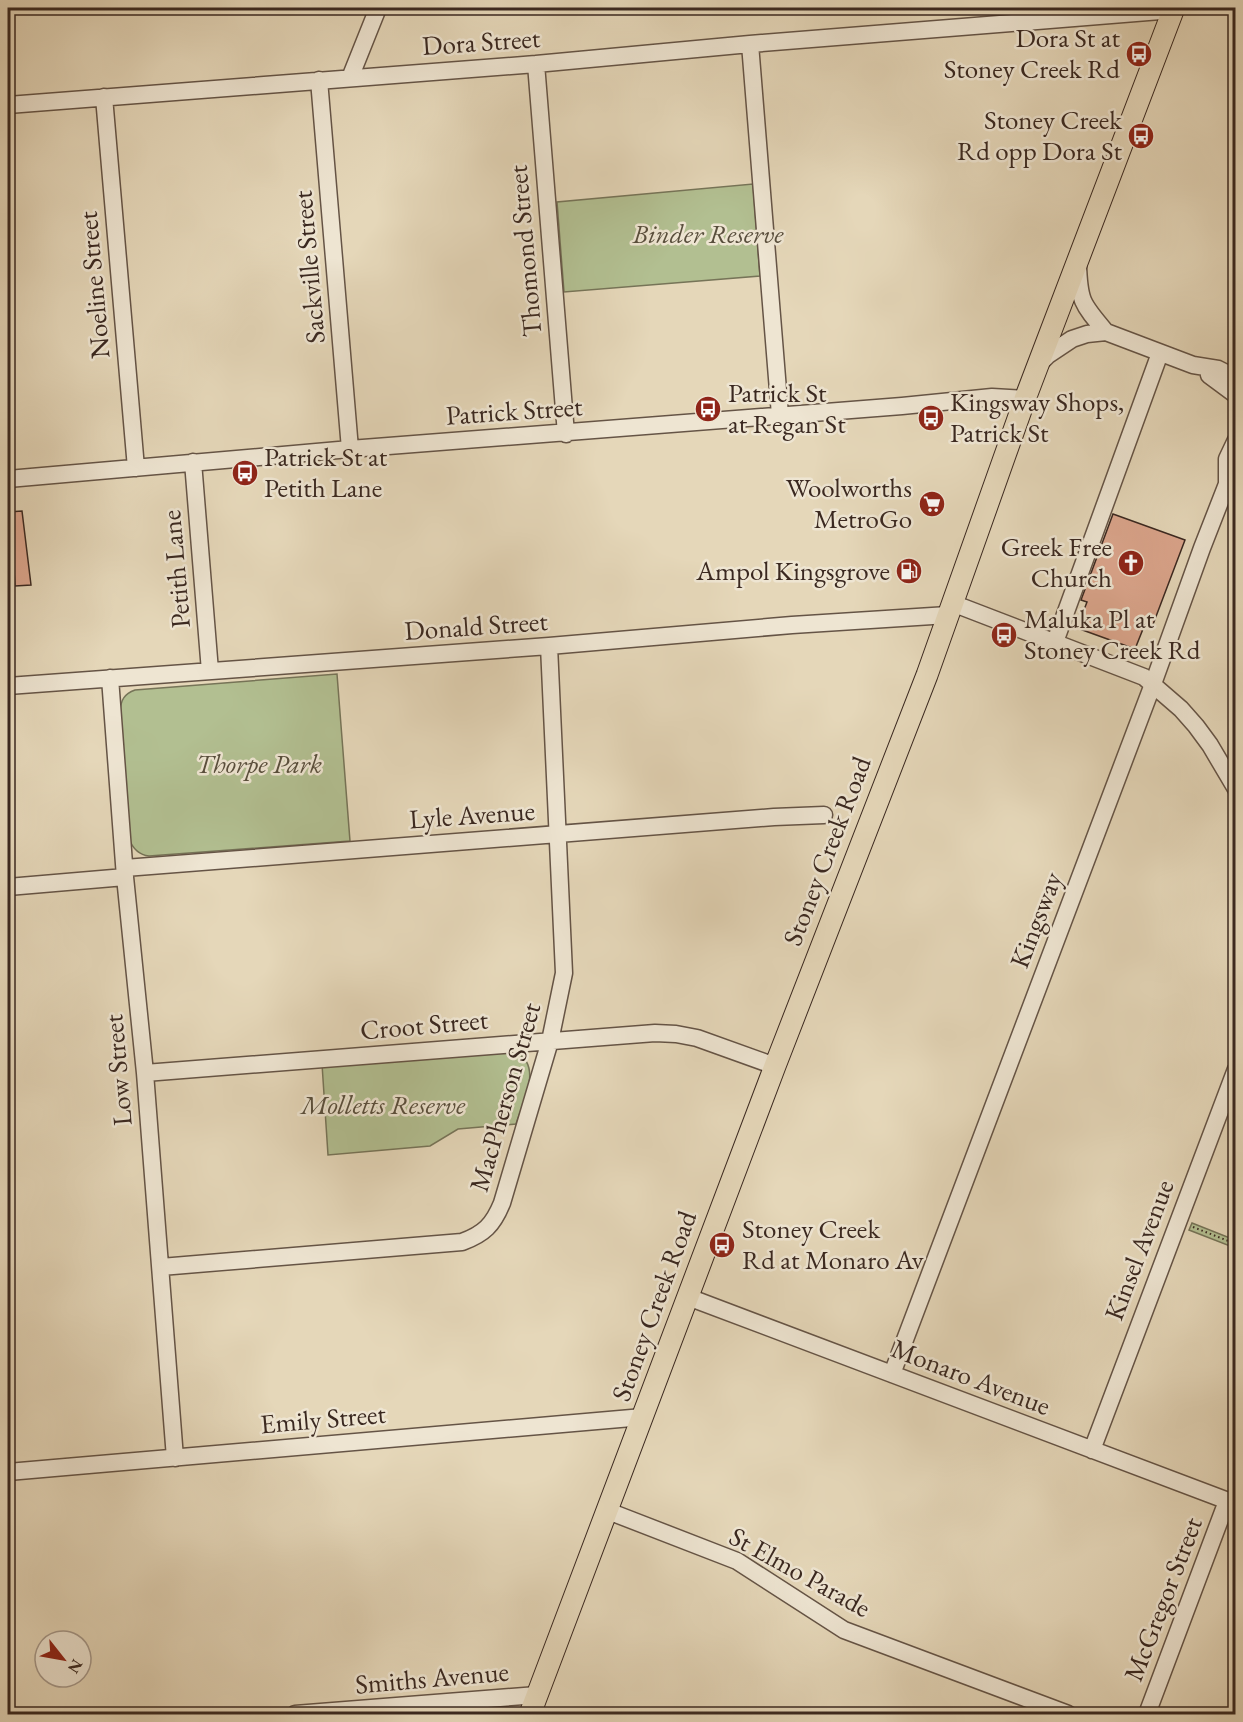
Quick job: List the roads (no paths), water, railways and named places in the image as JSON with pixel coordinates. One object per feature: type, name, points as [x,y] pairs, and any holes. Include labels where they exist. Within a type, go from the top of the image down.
[{"type":"main road","name":"Stoney Creek Road","points":[[534,1705],[775,1066],[927,675],[1025,399],[1173,9]]},
{"type":"street","points":[[350,78],[378,8]]},
{"type":"street","name":"Dora Street","points":[[8,105],[536,64],[1173,9]]},
{"type":"street","points":[[750,44],[780,415]]},
{"type":"street","name":"Thomond Street","points":[[536,64],[566,434]]},
{"type":"street","name":"Sackville Street","points":[[319,80],[350,449]]},
{"type":"street","name":"Noeline Street","points":[[104,97],[136,468]]},
{"type":"street","points":[[1078,263],[1081,297],[1089,312],[1106,332]]},
{"type":"street","points":[[1039,364],[1072,339],[1087,334],[1106,332],[1194,364],[1236,370]]},
{"type":"street","points":[[1054,642],[1160,353]]},
{"type":"street","points":[[1194,364],[1236,395]]},
{"type":"street","points":[[1218,369],[1236,378]]},
{"type":"street","name":"Patrick Street","points":[[8,479],[992,397],[1025,399]]},
{"type":"street","name":"Kingsway","points":[[892,1374],[1231,477],[1227,459],[1236,440]]},
{"type":"street","name":"Petith Lane","points":[[193,462],[210,671]]},
{"type":"street","points":[[950,609],[1054,642],[1136,673],[1153,684],[1196,726],[1236,789]]},
{"type":"street","name":"Donald Street","points":[[8,686],[549,646],[950,609]]},
{"type":"street","name":"MacPherson Street","points":[[161,1267],[462,1242],[476,1237],[496,1217],[550,1041],[564,974],[549,646]]},
{"type":"street","name":"Low Street","points":[[110,678],[125,872],[145,1073],[175,1458]]},
{"type":"street","name":"Lyle Avenue","points":[[8,887],[125,872],[557,834],[824,815]]},
{"type":"street","name":"Croot Street","points":[[145,1073],[655,1033],[698,1038],[775,1066]]},
{"type":"street","name":"Kinsel Avenue","points":[[1092,1450],[1236,1070]]},
{"type":"street","name":"Monaro Avenue","points":[[688,1297],[1231,1503]]},
{"type":"street","name":"Emily Street","points":[[8,1472],[643,1417]]},
{"type":"street","name":"McGregor Street","points":[[1147,1714],[1231,1503]]},
{"type":"street","name":"St Elmo Parade","points":[[608,1511],[737,1561],[844,1630],[1027,1707],[1068,1714]]},
{"type":"street","name":"Smiths Avenue","points":[[295,1714],[534,1705]]},
{"type":"place","name":"Dora St at Stoney Creek Rd","points":[[1139,54]]},
{"type":"place","name":"Stoney Creek Rd opp Dora St","points":[[1141,136]]},
{"type":"place","name":"Patrick St at Regan St","points":[[708,409]]},
{"type":"place","name":"Kingsway Shops, Patrick St","points":[[931,418]]},
{"type":"place","name":"Patrick St at Petith Lane","points":[[245,473]]},
{"type":"place","name":"Woolworths MetroGo","points":[[932,504]]},
{"type":"place","name":"Greek Free Church","points":[[1131,563]]},
{"type":"place","name":"Ampol Kingsgrove","points":[[909,571]]},
{"type":"place","name":"Maluka Pl at Stoney Creek Rd","points":[[1004,635]]},
{"type":"place","name":"Stoney Creek Rd at Monaro Av","points":[[722,1245]]},
{"type":"park label","name":"Binder Reserve","points":[[708,234]]},
{"type":"park label","name":"Thorpe Park","points":[[259,764]]},
{"type":"park label","name":"Molletts Reserve","points":[[383,1105]]}]
